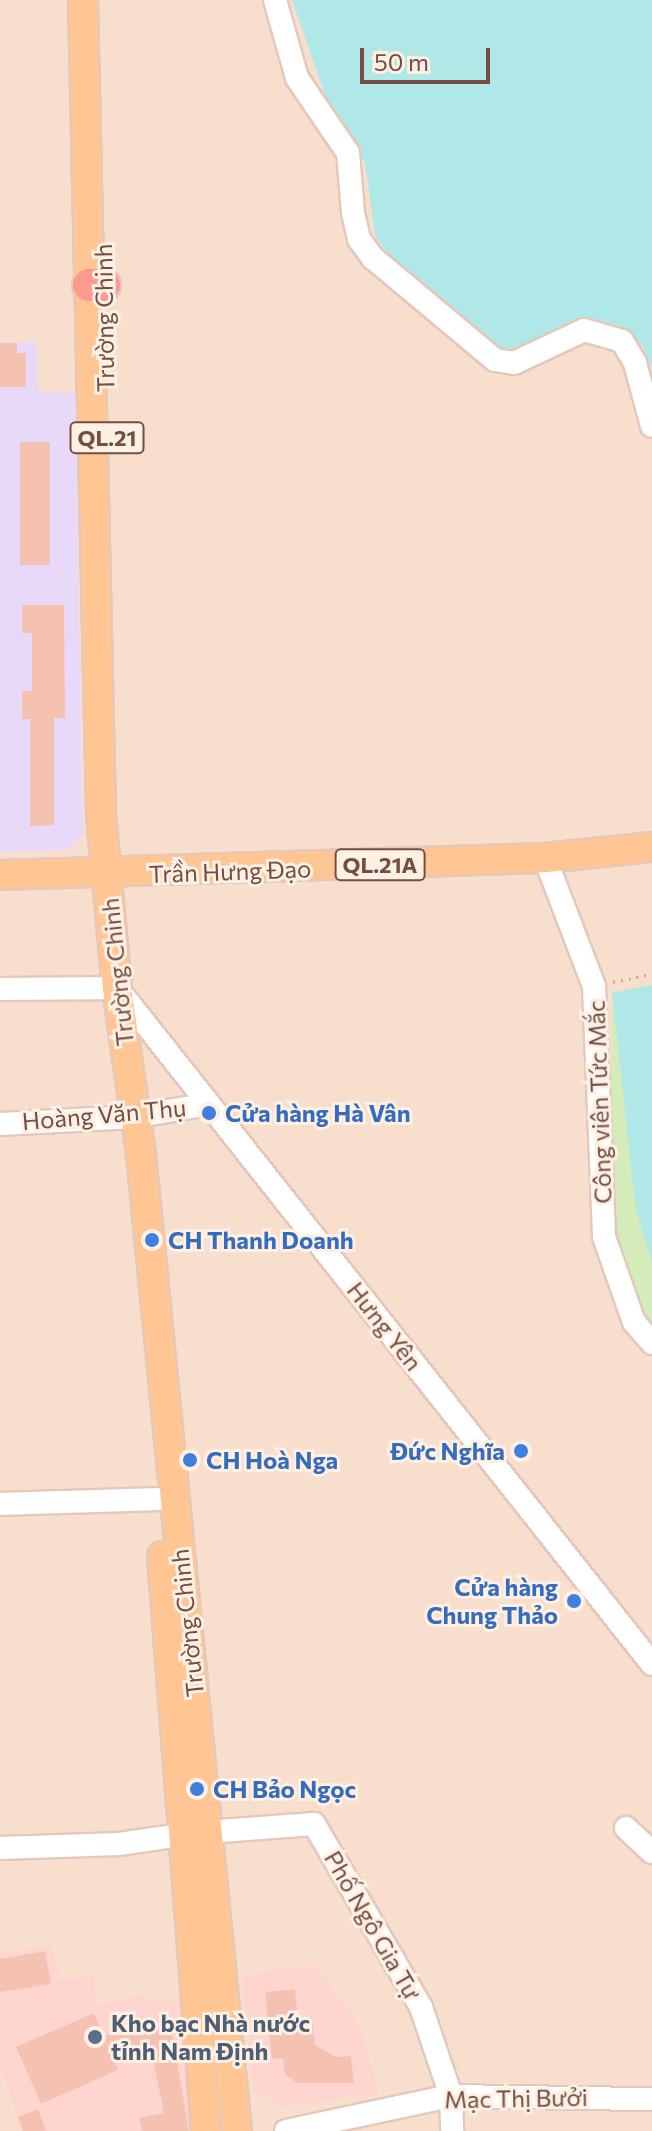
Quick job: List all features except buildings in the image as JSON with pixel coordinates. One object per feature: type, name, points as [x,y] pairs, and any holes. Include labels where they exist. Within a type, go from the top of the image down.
[{"type":"main road","name":"Trường Chinh","points":[[83,0],[117,818],[108,876],[117,988],[133,1117],[141,1154],[194,1833],[206,2131]]},
{"type":"main road","name":"Trường Chinh","points":[[96,285],[97,0]]},
{"type":"main road","name":"Trần Hưng Đạo","points":[[0,875],[108,876],[545,858],[652,847]]},
{"type":"main road","name":"Trường Chinh","points":[[158,1402],[158,1499],[194,1833],[237,2131]]},
{"type":"street","points":[[275,0],[297,78],[348,153],[356,226],[373,258],[495,360],[514,363],[584,330],[622,341],[635,363],[652,426]]},
{"type":"street","name":"Công viên Tức Mắc","points":[[545,858],[594,986],[604,1237],[634,1322],[652,1343]]},
{"type":"street","points":[[0,989],[117,988]]},
{"type":"street","name":"Hưng Yên","points":[[117,988],[652,1664]]},
{"type":"street","name":"Hoàng Văn Thụ","points":[[0,1124],[133,1117],[209,1104]]},
{"type":"street","points":[[0,1504],[158,1499]]},
{"type":"street","name":"Phố Ngô Gia Tự","points":[[194,1833],[314,1824],[421,2007],[451,2096],[452,2131]]},
{"type":"street","points":[[626,1828],[652,1852]]},
{"type":"street","points":[[0,1848],[119,1844],[194,1833]]},
{"type":"street","name":"Mạc Thị Bưởi","points":[[286,2131],[451,2096],[652,2099]]},
{"type":"path","points":[[594,986],[652,974]]},
{"type":"shaded area","points":[[0,0],[652,0],[652,2131],[0,2131]]},
{"type":"shaded area","points":[[0,342],[37,342],[38,391],[75,392],[83,835],[69,850],[0,852]]},
{"type":"shaded area","name":"Kho bạc Nhà nước tỉnh Nam Định","points":[[51,1946],[61,1979],[94,1976],[97,2006],[144,1994],[147,2003],[186,2000],[201,2131],[23,2131],[0,2067],[0,1952]]},
{"type":"shaded area","points":[[314,1965],[361,2027],[379,2093],[280,2108],[253,2087],[242,1975]]},
{"type":"green space","points":[[652,984],[652,1347],[609,1250],[612,993]]},
{"type":"water","points":[[292,0],[652,0],[652,368],[643,347],[620,325],[582,323],[498,353],[399,272],[375,235],[365,163],[327,101]]},
{"type":"water","points":[[652,985],[652,1262],[636,1210],[612,993]]},
{"type":"place","name":"Cửa hàng Hà Vân","points":[[209,1113]]},
{"type":"place","name":"CH Thanh Doanh","points":[[152,1240]]},
{"type":"place","name":"Đức Nghĩa","points":[[521,1451]]},
{"type":"place","name":"CH Hoà Nga","points":[[190,1460]]},
{"type":"place","name":"Cửa hàng Chung Thảo","points":[[574,1601]]},
{"type":"place","name":"CH Bảo Ngọc","points":[[197,1789]]},
{"type":"place","name":"Kho bạc Nhà nước tỉnh Nam Định","points":[[95,2037]]}]
